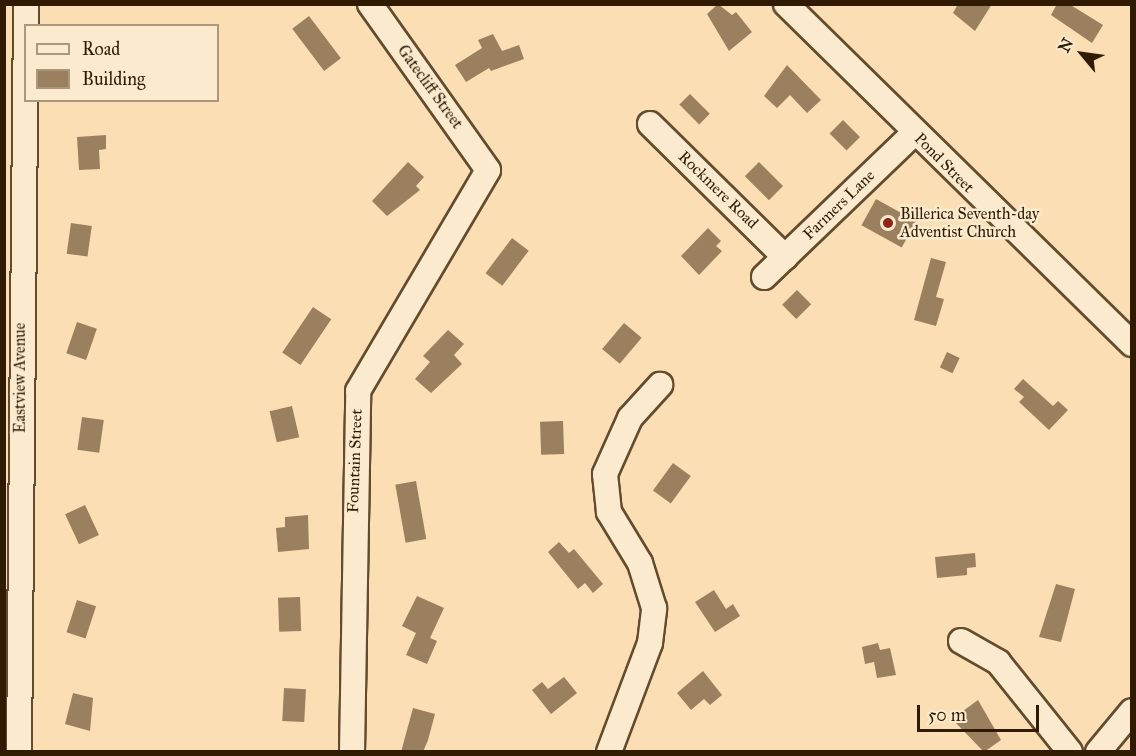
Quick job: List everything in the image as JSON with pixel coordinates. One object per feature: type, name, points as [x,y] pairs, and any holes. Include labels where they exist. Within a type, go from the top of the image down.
[{"type":"street","name":"Eastview Avenue","points":[[26,4],[26,24]]},
{"type":"street","name":"Gatecliff Street","points":[[370,4],[488,170]]},
{"type":"street","name":"Pond Street","points":[[786,4],[914,133],[1131,344]]},
{"type":"street","name":"Eastview Avenue","points":[[19,752],[25,102]]},
{"type":"street","name":"Rockmere Road","points":[[650,124],[785,257]]},
{"type":"street","name":"Farmers Lane","points":[[764,277],[914,133]]},
{"type":"street","name":"Fountain Street","points":[[352,752],[358,391],[488,170]]},
{"type":"street","points":[[609,752],[650,642],[654,608],[640,563],[609,512],[605,474],[630,418],[660,385]]},
{"type":"street","points":[[961,641],[998,662],[1070,752]]},
{"type":"street","points":[[1098,752],[1131,711]]},
{"type":"building","points":[[718,4],[732,15],[736,12],[752,32],[729,51],[707,14]]},
{"type":"building","points":[[958,4],[992,4],[975,31],[953,13]]},
{"type":"building","points":[[1057,4],[1069,4],[1103,25],[1092,43],[1051,15]]},
{"type":"building","points":[[309,16],[341,58],[324,71],[292,29]]},
{"type":"building","points":[[493,34],[502,51],[519,45],[524,59],[491,71],[489,68],[466,82],[455,65],[482,48],[478,40]]},
{"type":"building","points":[[787,65],[821,100],[807,113],[790,95],[777,108],[764,96]]},
{"type":"building","points":[[690,94],[710,114],[699,124],[679,105]]},
{"type":"building","points":[[843,120],[860,137],[847,150],[830,133]]},
{"type":"building","points":[[106,135],[106,149],[99,150],[100,169],[79,170],[77,137]]},
{"type":"building","points":[[408,162],[424,177],[416,186],[420,190],[387,216],[372,201]]},
{"type":"building","points":[[759,162],[783,186],[769,200],[745,176]]},
{"type":"building","name":"Billerica Seventh-day Adventist Church","points":[[876,199],[916,221],[902,248],[861,225]]},
{"type":"building","points":[[71,223],[92,226],[87,257],[67,254]]},
{"type":"building","points":[[708,228],[721,241],[716,246],[722,251],[699,275],[681,256]]},
{"type":"building","points":[[512,238],[529,251],[502,286],[486,273]]},
{"type":"building","points":[[931,258],[946,262],[936,297],[944,299],[936,326],[914,320]]},
{"type":"building","points":[[797,290],[811,304],[796,319],[782,305]]},
{"type":"building","points":[[313,307],[331,319],[300,365],[282,353]]},
{"type":"building","points":[[77,322],[97,329],[86,360],[66,353]]},
{"type":"building","points":[[624,323],[642,338],[620,364],[602,349]]},
{"type":"building","points":[[448,330],[464,344],[454,355],[462,364],[431,393],[415,379],[430,362],[423,356]]},
{"type":"building","points":[[947,352],[960,358],[953,373],[940,367]]},
{"type":"building","points":[[1023,379],[1053,406],[1058,401],[1068,410],[1049,430],[1019,402],[1024,397],[1014,389]]},
{"type":"building","points":[[292,406],[299,437],[277,442],[270,411]]},
{"type":"building","points":[[82,417],[104,420],[99,453],[77,450]]},
{"type":"building","points":[[563,421],[564,454],[541,455],[540,422]]},
{"type":"building","points":[[673,463],[691,476],[671,503],[653,491]]},
{"type":"building","points":[[416,481],[426,539],[406,543],[395,485]]},
{"type":"building","points":[[85,505],[99,535],[79,544],[65,514]]},
{"type":"building","points":[[308,515],[309,549],[278,552],[276,528],[285,527],[285,517]]},
{"type":"building","points":[[559,542],[569,553],[574,549],[603,584],[593,593],[585,583],[578,589],[548,552]]},
{"type":"building","points":[[975,553],[976,567],[967,568],[967,575],[937,578],[935,557]]},
{"type":"building","points":[[1056,584],[1075,589],[1061,642],[1039,637]]},
{"type":"building","points":[[714,590],[726,609],[733,604],[740,616],[715,632],[695,602]]},
{"type":"building","points":[[417,596],[444,608],[430,638],[437,641],[427,664],[406,655],[416,633],[402,626]]},
{"type":"building","points":[[300,597],[301,631],[279,632],[278,598]]},
{"type":"building","points":[[77,600],[96,606],[86,639],[66,632]]},
{"type":"building","points":[[878,643],[880,650],[890,648],[896,675],[877,678],[874,662],[865,664],[862,647]]},
{"type":"building","points":[[703,671],[722,695],[710,705],[704,699],[691,710],[677,693]]},
{"type":"building","points":[[564,677],[577,693],[551,714],[532,690],[542,682],[548,689]]},
{"type":"building","points":[[284,688],[306,689],[304,722],[282,721]]},
{"type":"building","points":[[73,693],[93,698],[90,731],[65,724]]},
{"type":"building","points":[[978,700],[1001,740],[984,752],[952,719]]},
{"type":"building","points":[[413,708],[435,714],[428,740],[423,752],[401,752]]},
{"type":"place","name":"Billerica Seventh-day Adventist Church","points":[[888,223]]}]
